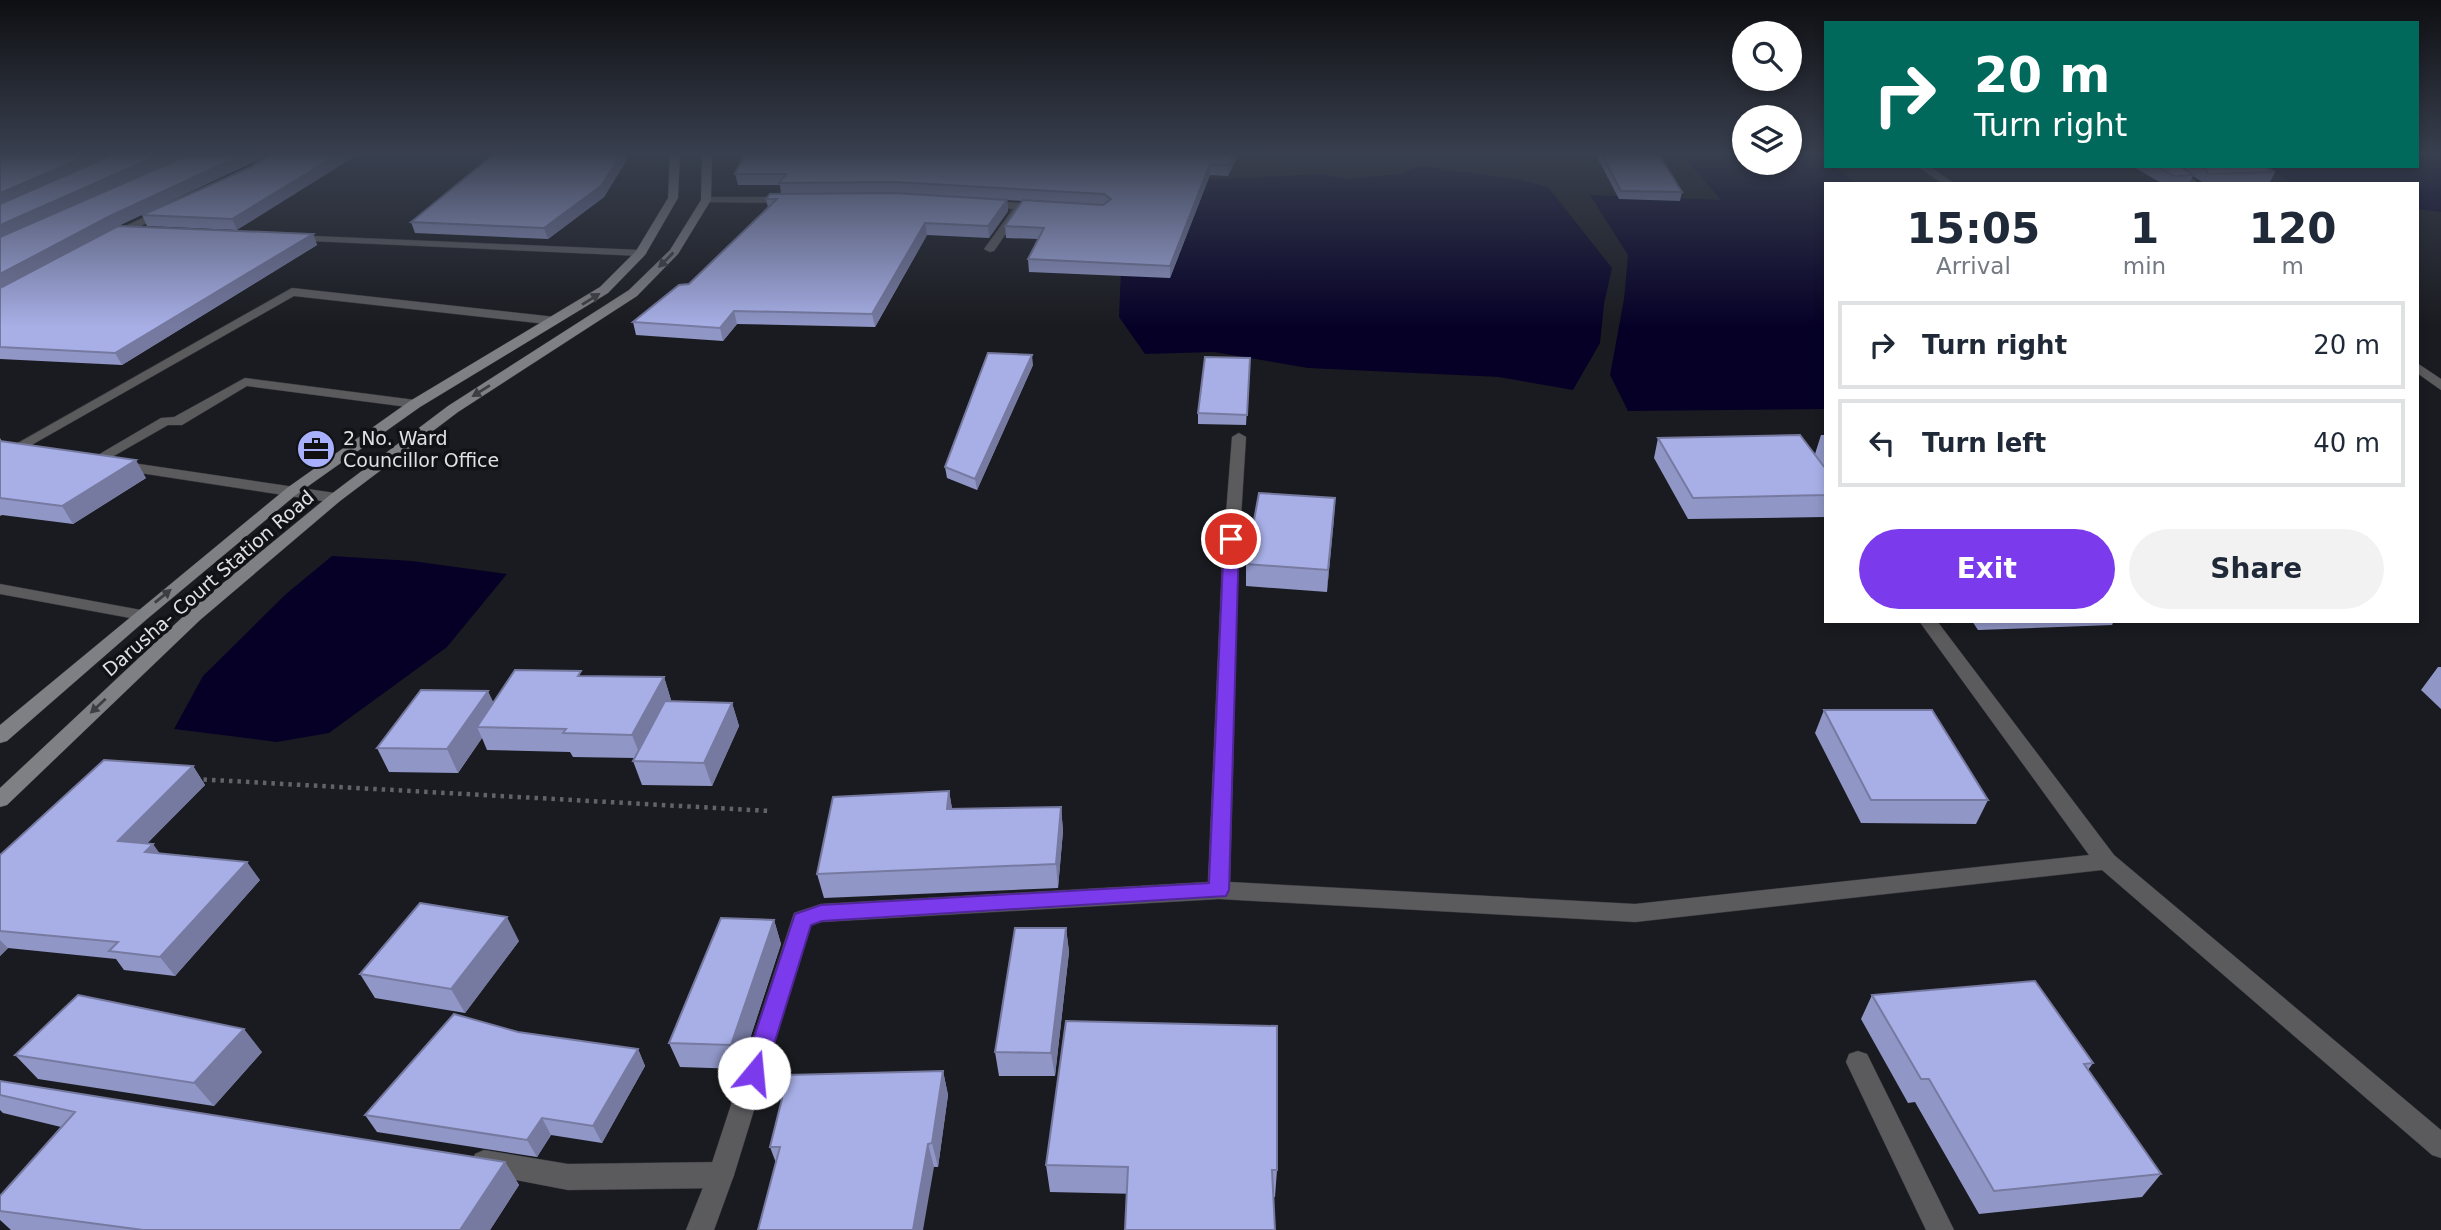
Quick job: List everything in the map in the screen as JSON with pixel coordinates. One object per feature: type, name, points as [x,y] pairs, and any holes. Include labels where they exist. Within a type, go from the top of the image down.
[{"type":"street","points":[[148,232],[115,234],[162,212]]},
{"type":"street","name":"Darusha- Court Station Road","points":[[0,736],[292,491],[415,404],[604,290],[641,253],[665,212]]},
{"type":"street","name":"Darusha- Court Station Road","points":[[0,800],[194,616],[335,498],[453,409],[633,293],[674,252],[698,212]]},
{"type":"street","points":[[990,249],[1016,212]]},
{"type":"street","points":[[282,237],[641,253]]},
{"type":"street","points":[[33,455],[9,452],[292,292],[555,321]]},
{"type":"street","points":[[2419,369],[2441,386]]},
{"type":"street","points":[[335,498],[87,462],[166,421],[177,422],[245,382],[415,404]]},
{"type":"street","points":[[1219,890],[1230,565],[1239,437]]},
{"type":"street","points":[[0,589],[141,615]]},
{"type":"street","points":[[1929,623],[2106,861],[2441,1146]]},
{"type":"street","points":[[700,1230],[721,1175],[802,919],[821,913],[1219,890],[1635,913],[2106,861]]},
{"type":"street","points":[[1858,1062],[1940,1230]]},
{"type":"street","points":[[460,1160],[568,1177],[721,1175]]},
{"type":"path","points":[[184,778],[770,811]]},
{"type":"shaded area","points":[[1174,212],[1568,212],[1612,268],[1604,304],[1600,343],[1573,390],[1499,377],[1308,368],[1214,352],[1145,354],[1119,317],[1121,270]]},
{"type":"shaded area","points":[[1601,212],[1824,212],[1824,409],[1628,411],[1610,375],[1624,299],[1628,255]]},
{"type":"shaded area","points":[[332,556],[412,561],[507,574],[447,647],[329,733],[277,742],[174,729],[203,676],[286,594]]},
{"type":"building","points":[[0,212],[29,212],[0,225]]},
{"type":"building","points":[[56,212],[118,212],[0,274],[0,237]]},
{"type":"building","points":[[148,212],[243,212],[232,219],[142,215]]},
{"type":"building","points":[[423,212],[565,212],[544,228],[411,222]]},
{"type":"building","points":[[763,212],[998,212],[988,226],[925,223],[872,314],[734,311],[720,328],[633,322],[679,285],[689,284]]},
{"type":"building","points":[[1014,212],[1191,212],[1170,266],[1028,259],[1044,228],[1005,226]]},
{"type":"building","points":[[118,226],[313,234],[115,353],[0,347],[0,288]]},
{"type":"building","points":[[988,353],[1032,355],[975,479],[945,467]]},
{"type":"building","points":[[1205,357],[1250,358],[1247,415],[1198,413]]},
{"type":"building","points":[[1800,435],[1824,467],[1824,495],[1693,498],[1658,438]]},
{"type":"building","points":[[0,441],[136,460],[62,506],[0,498]]},
{"type":"building","points":[[1259,493],[1335,498],[1328,570],[1246,564]]},
{"type":"building","points":[[515,670],[581,671],[578,676],[664,677],[632,735],[563,733],[566,729],[477,727]]},
{"type":"building","points":[[421,690],[488,691],[447,749],[377,748]]},
{"type":"building","points":[[665,701],[732,703],[704,763],[633,761]]},
{"type":"building","points":[[1824,710],[1932,710],[1988,800],[1871,800]]},
{"type":"building","points":[[104,760],[193,766],[118,841],[153,844],[145,852],[247,862],[160,957],[109,951],[118,942],[0,931],[0,855]]},
{"type":"building","points":[[949,791],[947,809],[1061,807],[1056,864],[817,874],[833,797]]},
{"type":"building","points":[[420,903],[507,917],[451,989],[360,974]]},
{"type":"building","points":[[721,918],[774,920],[731,1045],[669,1043]]},
{"type":"building","points":[[1015,928],[1066,928],[1051,1053],[995,1052]]},
{"type":"building","points":[[2035,981],[2093,1063],[2084,1064],[2161,1174],[1994,1191],[1929,1079],[1921,1079],[1872,995]]},
{"type":"building","points":[[78,995],[244,1029],[194,1083],[15,1055]]},
{"type":"building","points":[[454,1014],[518,1032],[638,1049],[593,1126],[542,1118],[527,1140],[365,1115]]},
{"type":"building","points":[[1066,1021],[1277,1026],[1277,1170],[1272,1170],[1275,1230],[1125,1230],[1128,1167],[1046,1165]]},
{"type":"building","points":[[943,1071],[932,1143],[928,1144],[913,1230],[758,1230],[780,1147],[770,1147],[788,1075]]},
{"type":"building","points":[[0,1081],[505,1162],[460,1230],[143,1230],[0,1211],[0,1196],[75,1112],[0,1095]]},
{"type":"place","name":"2 No. Ward Councillor Office","points":[[316,449]]},
{"type":"route","points":[[754,1073],[802,919],[821,913],[1219,890],[1231,539]]}]
